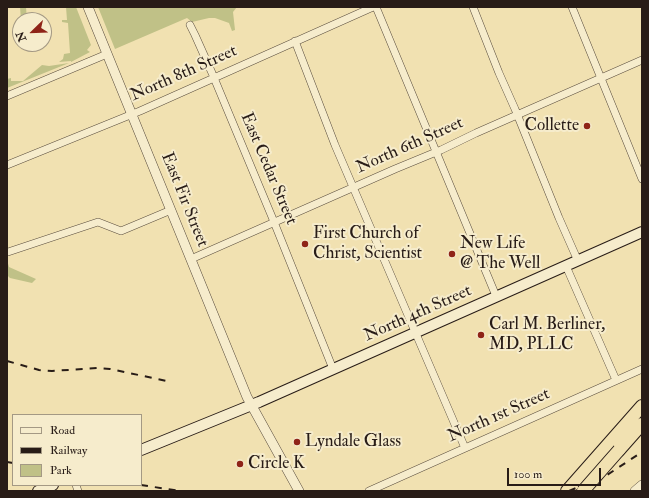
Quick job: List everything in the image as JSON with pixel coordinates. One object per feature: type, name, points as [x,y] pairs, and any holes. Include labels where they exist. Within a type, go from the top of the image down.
[{"type":"highway","points":[[584,491],[642,406]]},
{"type":"highway","points":[[567,491],[614,447],[642,424]]},
{"type":"main road","name":"North 4th Street","points":[[142,450],[252,405],[642,232]]},
{"type":"main road","points":[[38,491],[50,486]]},
{"type":"street","name":"East Fir Street","points":[[88,7],[252,405],[298,491]]},
{"type":"street","name":"North 8th Street","points":[[7,165],[132,114],[372,7]]},
{"type":"street","points":[[376,7],[496,296]]},
{"type":"street","points":[[473,7],[578,261]]},
{"type":"street","points":[[572,7],[642,179]]},
{"type":"street","name":"East Cedar Street","points":[[190,25],[274,222],[333,369]]},
{"type":"street","points":[[295,42],[335,144],[465,448]]},
{"type":"street","points":[[7,96],[107,54]]},
{"type":"street","name":"North 6th Street","points":[[191,259],[642,60]]},
{"type":"street","points":[[8,252],[98,222],[122,231],[171,210]]},
{"type":"street","points":[[566,266],[616,380]]},
{"type":"street","name":"North 1st Street","points":[[369,491],[642,369]]},
{"type":"street","points":[[635,491],[642,485]]},
{"type":"green space","points":[[20,7],[26,7],[26,12],[20,12]]},
{"type":"green space","points":[[66,7],[76,7],[91,45],[87,50],[90,52],[71,62],[59,62],[63,59],[64,54],[70,53],[68,23],[62,22],[62,20],[67,20]]},
{"type":"green space","points":[[98,7],[237,7],[233,12],[235,30],[232,31],[229,23],[215,18],[192,22],[187,18],[115,49]]},
{"type":"green space","points":[[69,63],[7,88],[7,79],[11,78],[11,81],[23,81],[42,65],[49,66]]},
{"type":"green space","points":[[7,260],[9,267],[36,279],[32,283],[10,278],[7,275]]},
{"type":"railway","points":[[7,361],[39,370],[110,369],[167,381]]},
{"type":"railway","points":[[569,491],[607,475],[642,452]]},
{"type":"railway","points":[[7,462],[12,463]]},
{"type":"railway","points":[[142,485],[180,491]]},
{"type":"place","name":"Collette","points":[[587,126]]},
{"type":"place","name":"First Church of Christ, Scientist","points":[[305,244]]},
{"type":"place","name":"New Life @ The Well","points":[[452,254]]},
{"type":"place","name":"Carl M. Berliner, MD, PLLC","points":[[481,335]]},
{"type":"place","name":"Lyndale Glass","points":[[297,442]]},
{"type":"place","name":"Circle K","points":[[240,464]]}]
